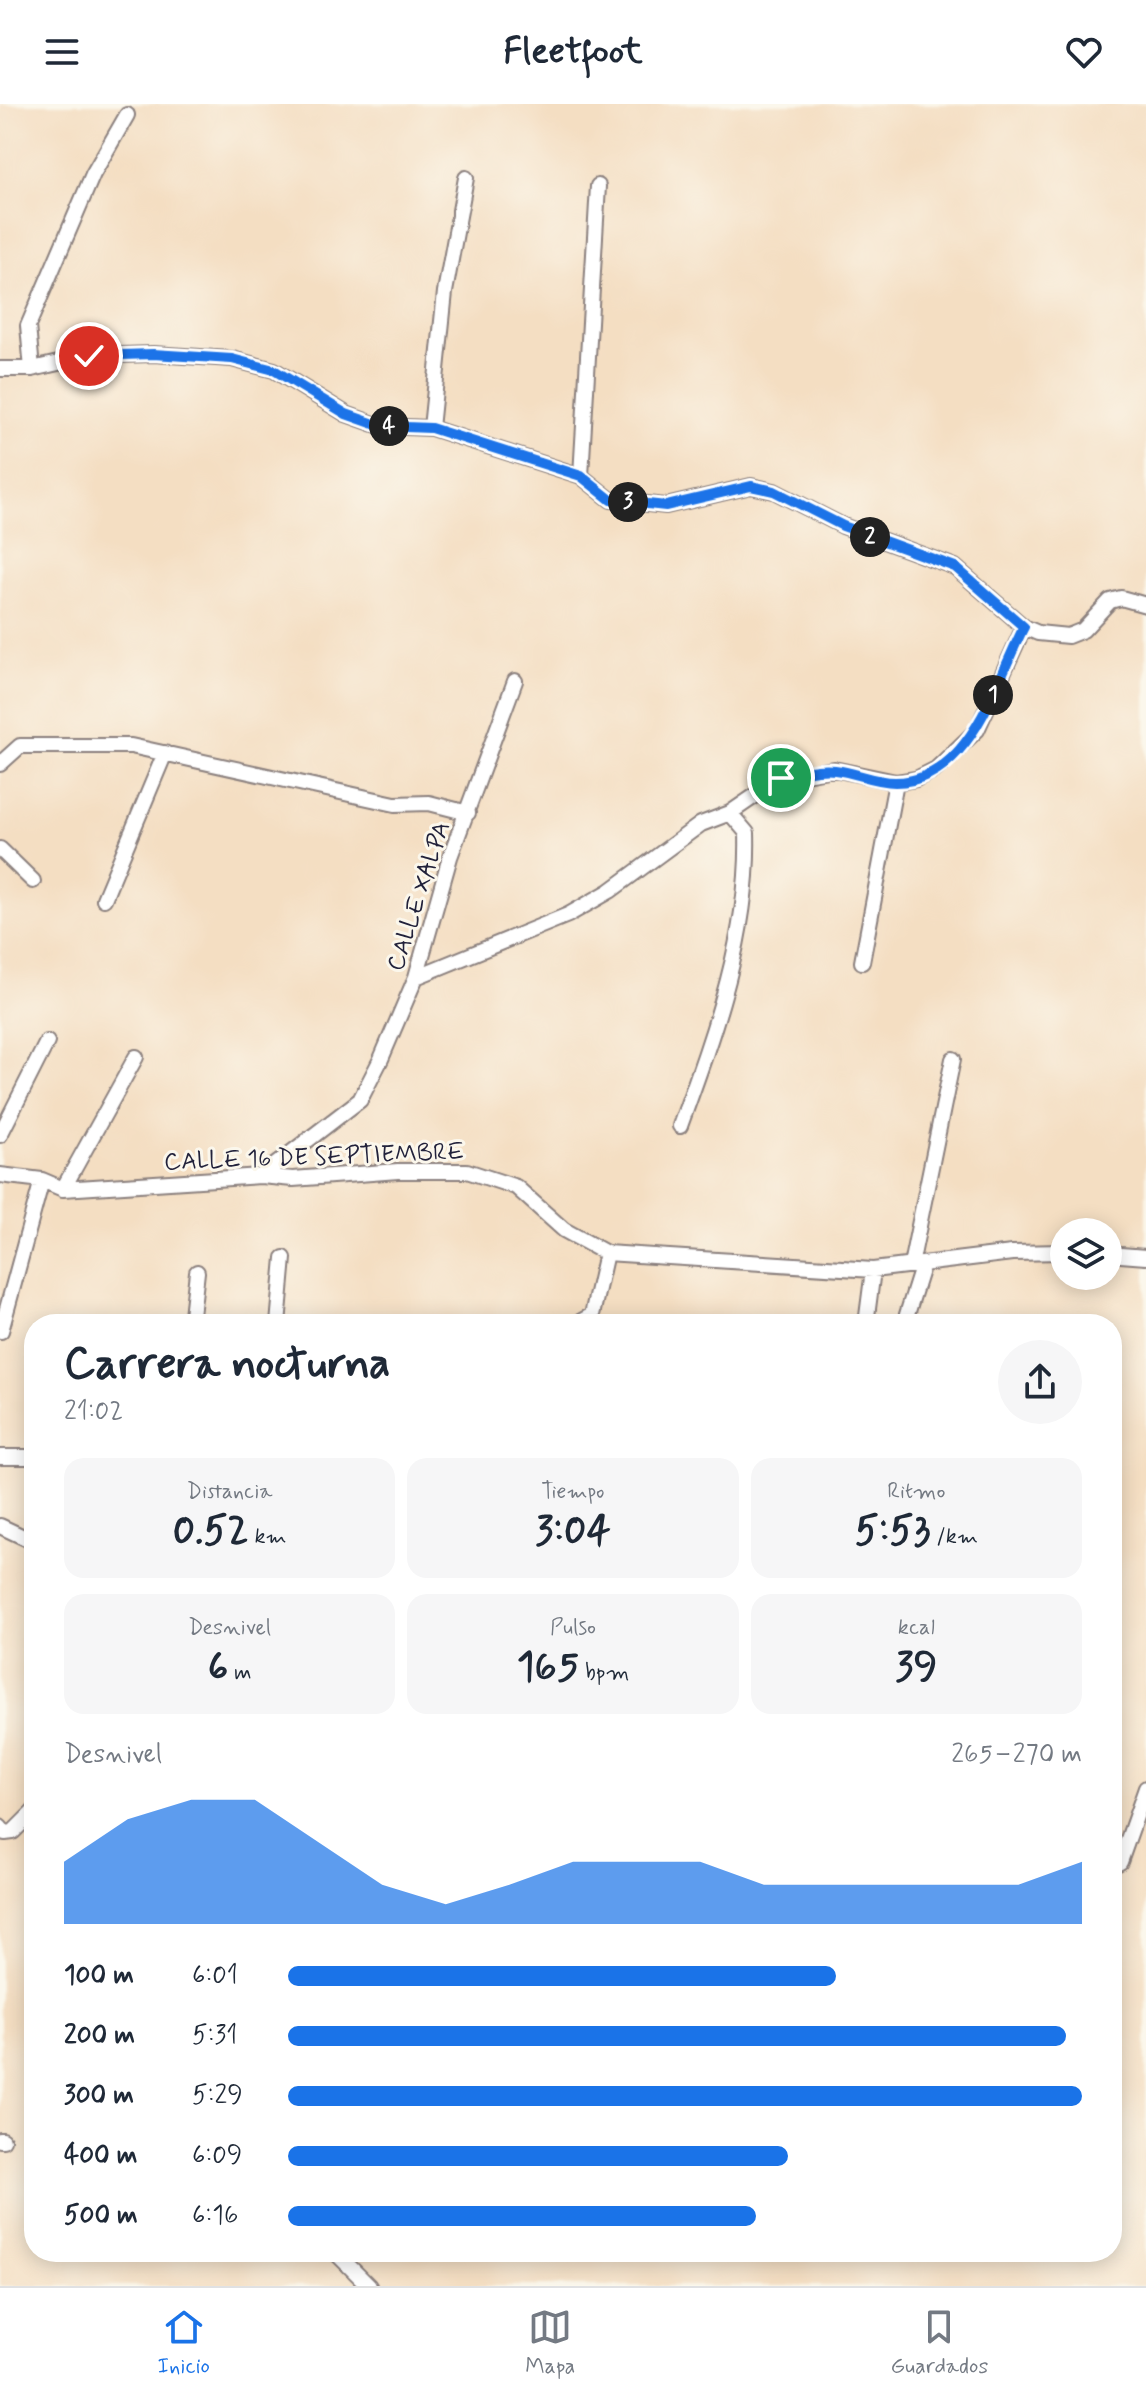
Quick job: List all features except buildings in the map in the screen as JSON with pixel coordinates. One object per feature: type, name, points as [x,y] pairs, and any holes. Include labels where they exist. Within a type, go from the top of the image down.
[{"type":"street","points":[[32,369],[28,326],[93,174],[127,115]]},
{"type":"street","points":[[431,428],[445,292],[466,178]]},
{"type":"street","points":[[581,476],[598,186]]},
{"type":"street","points":[[0,369],[32,369],[89,356],[153,354],[232,359],[274,370],[346,414],[380,426],[431,428],[581,476],[611,500],[666,506],[751,486],[774,491],[843,526],[955,567],[1024,627],[1046,634],[1068,636],[1083,630],[1110,601],[1121,598],[1146,605]]},
{"type":"street","points":[[416,977],[568,915],[610,891],[701,824],[730,813],[781,778],[834,769],[896,782],[916,779],[936,769],[977,730],[1024,627]]},
{"type":"street","points":[[468,813],[515,681]]},
{"type":"street","name":"CALLE XALPA","points":[[0,764],[20,746],[131,746],[395,804],[429,803],[468,813],[450,857],[416,977],[360,1100],[261,1176]]},
{"type":"street","points":[[104,899],[165,753]]},
{"type":"street","points":[[862,962],[896,782]]},
{"type":"street","points":[[680,1126],[718,1020],[737,945],[747,833],[730,813]]},
{"type":"street","points":[[0,849],[33,881]]},
{"type":"street","points":[[0,1135],[47,1042]]},
{"type":"street","points":[[63,1189],[136,1057]]},
{"type":"street","points":[[906,1314],[953,1059]]},
{"type":"street","name":"CALLE 16 DE SEPTIEMBRE","points":[[0,1175],[42,1180],[63,1189],[261,1176],[293,1179],[467,1171],[516,1187],[564,1230],[606,1253]]},
{"type":"street","points":[[1,1331],[42,1180]]},
{"type":"street","points":[[593,1314],[606,1253],[873,1270],[1012,1253],[1050,1252]]},
{"type":"street","points":[[1122,1255],[1146,1257]]},
{"type":"street","points":[[279,1314],[284,1258]]},
{"type":"street","points":[[867,1314],[873,1270]]},
{"type":"street","points":[[192,1314],[197,1272]]},
{"type":"street","points":[[0,1457],[24,1457]]},
{"type":"street","points":[[0,1526],[24,1537]]},
{"type":"street","points":[[1122,1856],[1146,1788]]},
{"type":"street","points":[[3,1834],[24,1818]]},
{"type":"street","points":[[345,2262],[369,2286]]},
{"type":"route","points":[[89,356],[153,354],[232,359],[274,370],[346,414],[380,426],[431,428],[581,476],[611,500],[666,506],[751,486],[774,491],[843,526],[955,567],[1024,627],[977,730],[936,769],[916,779],[896,782],[834,769],[781,778]]}]
